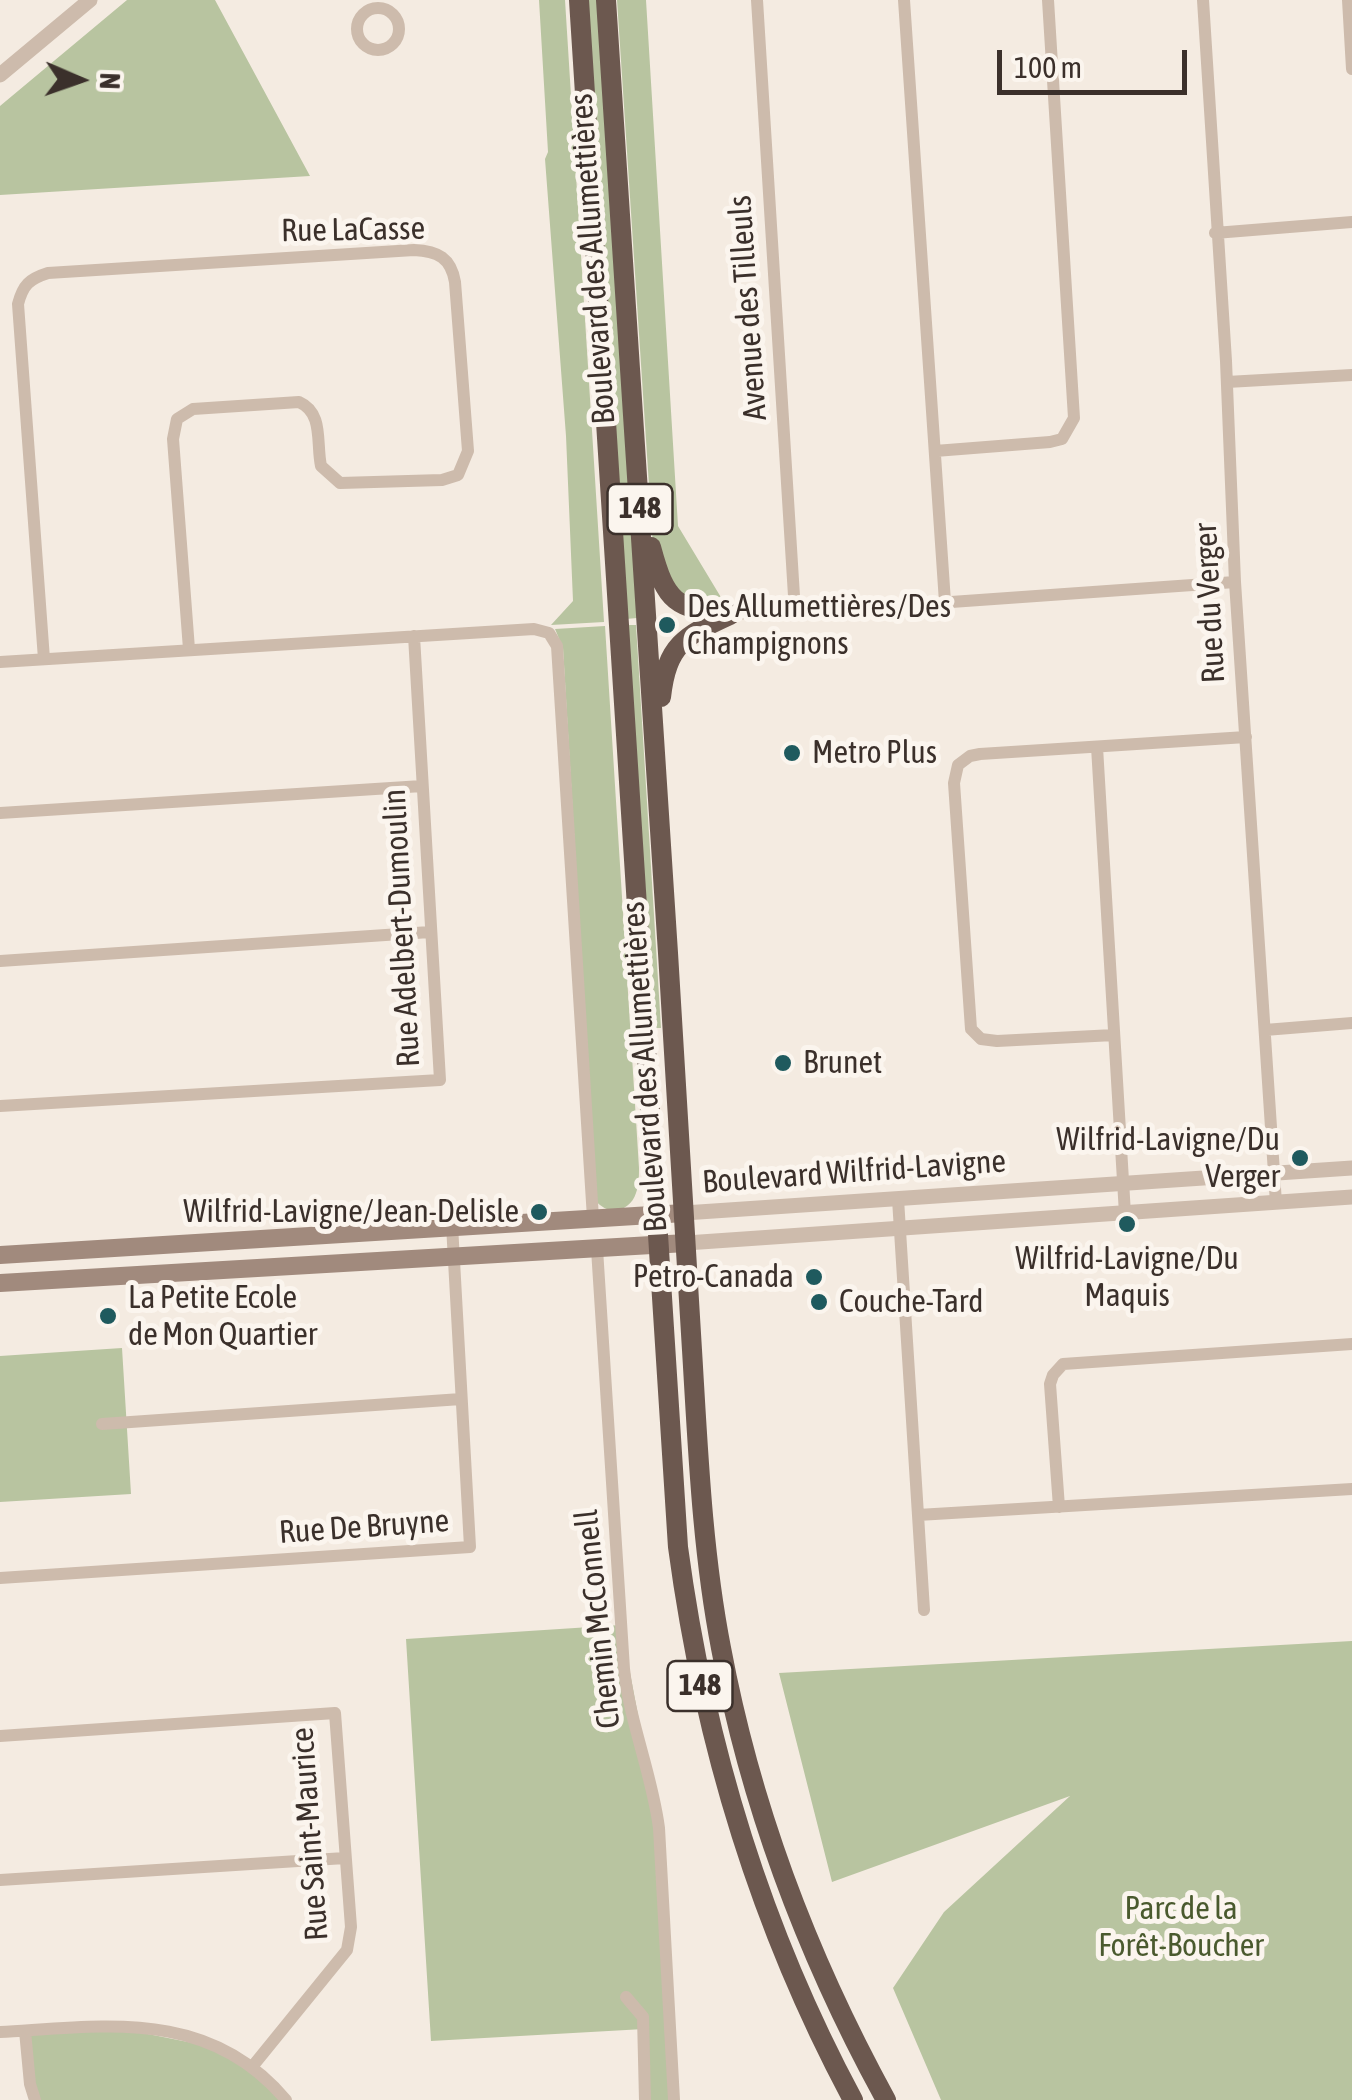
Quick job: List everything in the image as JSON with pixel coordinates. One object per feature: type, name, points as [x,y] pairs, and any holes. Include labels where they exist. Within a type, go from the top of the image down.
[{"type":"highway","name":"Boulevard des Allumettières","points":[[579,0],[678,1547],[690,1639],[725,1786],[772,1924],[824,2047],[853,2100]]},
{"type":"highway","name":"Boulevard des Allumettières","points":[[606,0],[696,1432],[709,1570],[721,1649],[756,1796],[798,1918],[886,2100]]},
{"type":"highway","points":[[638,480],[652,550],[667,590],[680,605],[731,614]]},
{"type":"highway","points":[[655,750],[665,671],[672,652],[686,638],[731,614]]},
{"type":"main road","name":"Boulevard Wilfrid-Lavigne","points":[[0,1255],[684,1213]]},
{"type":"main road","name":"Boulevard Wilfrid-Lavigne","points":[[0,1283],[686,1242]]},
{"type":"street","points":[[0,75],[90,0]]},
{"type":"street","name":"Avenue des Tilleuls","points":[[757,0],[795,612]]},
{"type":"street","points":[[904,0],[946,602]]},
{"type":"street","points":[[935,451],[1050,442],[1062,439],[1074,418],[1048,0]]},
{"type":"street","name":"Rue du Verger","points":[[1203,0],[1235,582],[1276,1204]]},
{"type":"street","points":[[1348,0],[1352,68]]},
{"type":"street","points":[[1215,233],[1352,222]]},
{"type":"street","name":"Rue LaCasse","points":[[44,659],[18,304],[23,286],[48,273],[414,250],[444,257],[456,282],[468,451],[458,475],[442,480],[349,486],[340,483],[321,466],[317,423],[308,406],[299,402],[193,409],[177,419],[173,440],[189,648]]},
{"type":"street","points":[[1227,382],[1352,374]]},
{"type":"street","points":[[731,614],[1235,582]]},
{"type":"street","points":[[0,662],[534,629],[548,632],[557,646],[593,1218]]},
{"type":"street","name":"Rue Adelbert-Dumoulin","points":[[0,1106],[440,1080],[414,636]]},
{"type":"street","points":[[1114,1035],[996,1042],[981,1039],[971,1028],[954,783],[958,765],[970,756],[1246,737]]},
{"type":"street","points":[[1097,747],[1125,1214]]},
{"type":"street","points":[[0,813],[422,786]]},
{"type":"street","points":[[0,961],[430,932]]},
{"type":"street","points":[[1264,1030],[1352,1023]]},
{"type":"street","name":"Boulevard Wilfrid-Lavigne","points":[[684,1213],[1352,1168]]},
{"type":"street","name":"Boulevard Wilfrid-Lavigne","points":[[686,1242],[1352,1197]]},
{"type":"street","points":[[898,1200],[924,1610]]},
{"type":"street","name":"Rue De Bruyne","points":[[0,1578],[470,1547],[452,1225]]},
{"type":"street","name":"Chemin McConnell","points":[[597,1249],[624,1669],[630,1714],[658,1818],[674,2100]]},
{"type":"street","points":[[1059,1506],[1050,1384],[1064,1364],[1352,1344]]},
{"type":"street","points":[[102,1424],[461,1400]]},
{"type":"street","points":[[918,1515],[1352,1489]]},
{"type":"street","name":"Rue Saint-Maurice","points":[[0,1736],[335,1713],[351,1928],[347,1950],[252,2067]]},
{"type":"street","points":[[0,1880],[346,1858]]},
{"type":"street","points":[[626,1996],[643,2017],[645,2100]]},
{"type":"street","points":[[0,2032],[104,2024],[166,2029],[223,2050],[252,2067],[286,2100]]},
{"type":"street","points":[[24,2030],[35,2100]]},
{"type":"street","points":[[658,2100],[674,2100]]},
{"type":"green space","points":[[127,0],[215,0],[310,176],[0,195],[0,106]]},
{"type":"green space","points":[[539,0],[565,0],[604,622],[551,625],[573,601]]},
{"type":"green space","points":[[586,0],[599,0],[637,618],[626,619]]},
{"type":"green space","points":[[617,0],[646,0],[678,526],[728,609],[681,604],[653,546]]},
{"type":"green space","points":[[625,625],[636,625],[661,1028],[656,1028]]},
{"type":"green space","points":[[605,626],[639,1168],[633,1199],[618,1210],[606,1209],[596,1201],[563,648],[555,629]]},
{"type":"green space","points":[[122,1348],[131,1494],[0,1502],[0,1356]]},
{"type":"green space","points":[[621,1625],[652,1789],[674,2100],[645,2100],[644,2029],[431,2041],[406,1639]]},
{"type":"green space","name":"Parc de la Forêt-Boucher","points":[[1352,1641],[1352,2100],[941,2100],[893,1988],[944,1912],[1070,1796],[832,1882],[779,1673]]},
{"type":"green space","points":[[103,2025],[223,2049],[286,2100],[35,2100],[25,2031]]},
{"type":"place","name":"Des Allumettières/Des Champignons","points":[[667,625]]},
{"type":"place","name":"Metro Plus","points":[[792,753]]},
{"type":"place","name":"Brunet","points":[[783,1063]]},
{"type":"place","name":"Wilfrid-Lavigne/Du Verger","points":[[1300,1158]]},
{"type":"place","name":"Wilfrid-Lavigne/Jean-Delisle","points":[[539,1212]]},
{"type":"place","name":"Wilfrid-Lavigne/Du Maquis","points":[[1127,1224]]},
{"type":"place","name":"Petro-Canada","points":[[814,1277]]},
{"type":"place","name":"Couche-Tard","points":[[819,1302]]},
{"type":"place","name":"La Petite Ecole de Mon Quartier","points":[[108,1316]]}]
